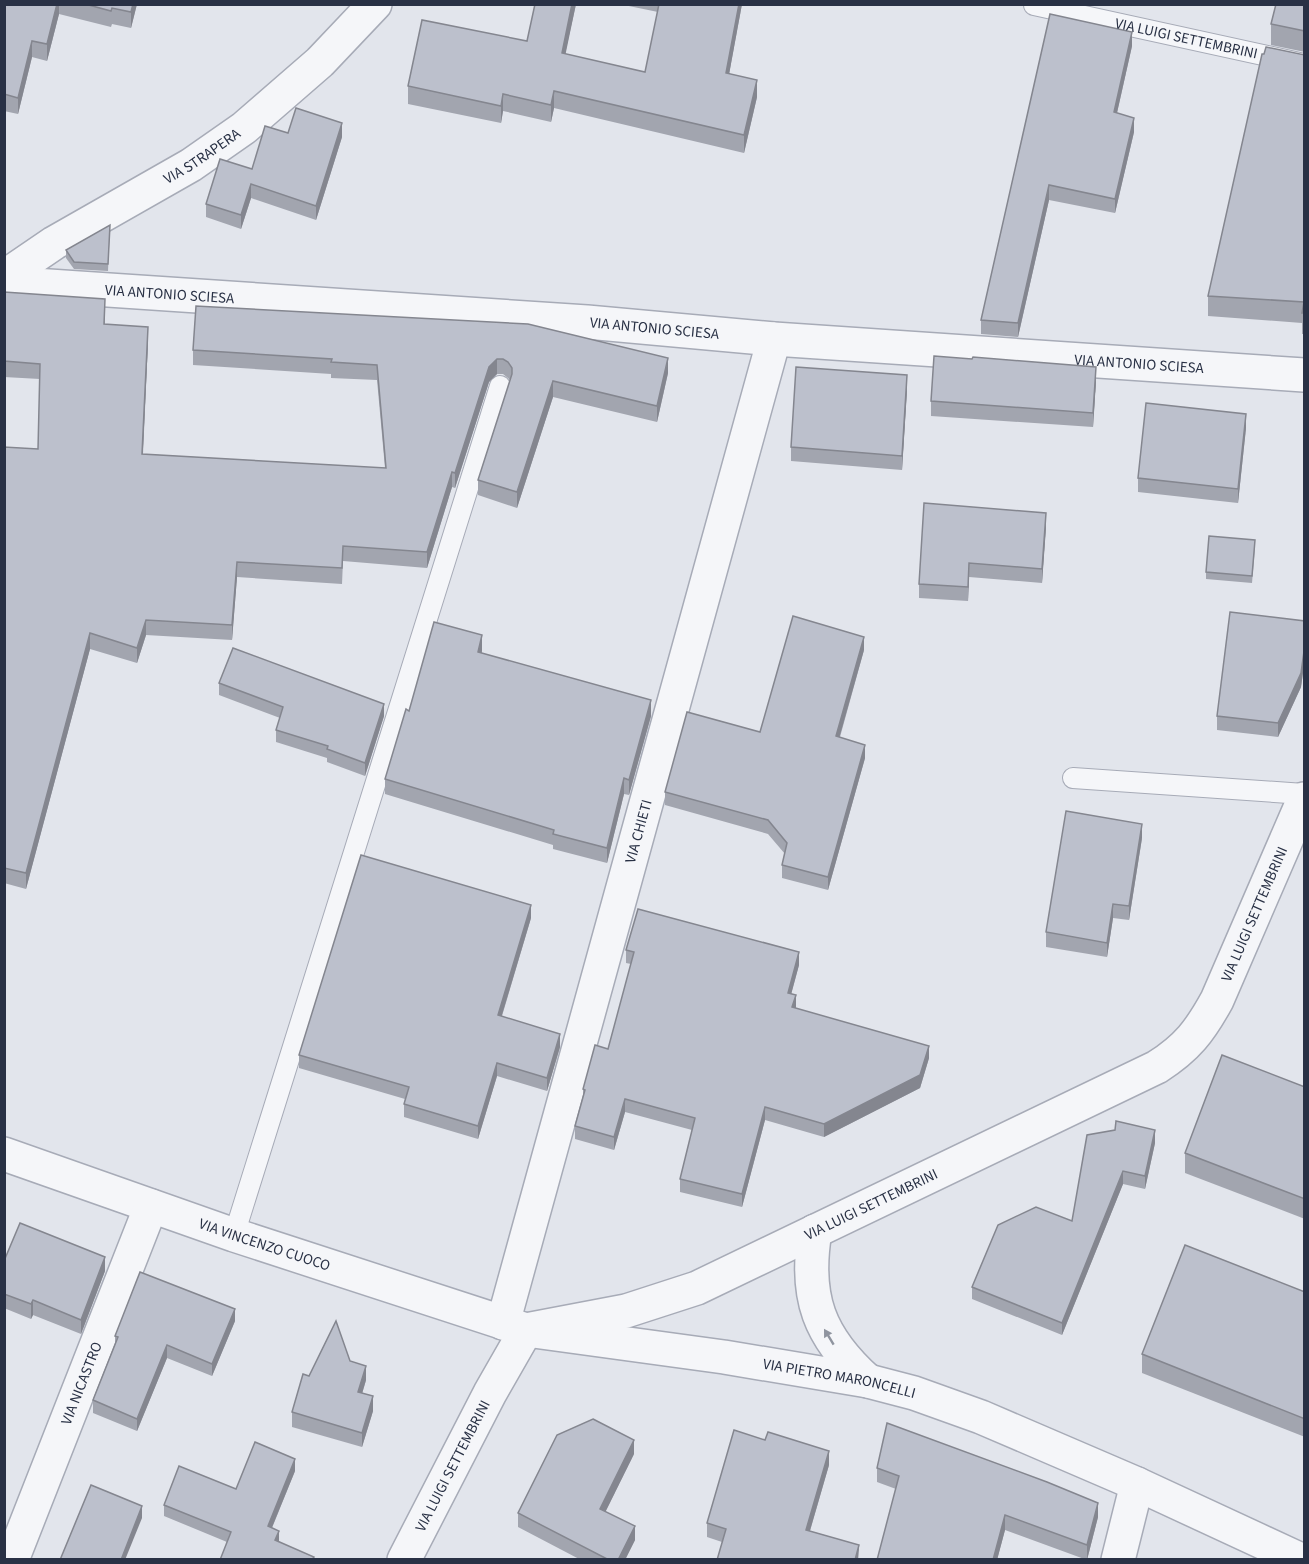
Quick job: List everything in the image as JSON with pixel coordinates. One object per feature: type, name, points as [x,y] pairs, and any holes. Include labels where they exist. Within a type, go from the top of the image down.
[{"type":"street","name":"VIA STRAPERA","points":[[4,277],[54,243],[190,165],[244,128],[320,62],[375,4]]},
{"type":"street","name":"VIA ANTONIO SCIESA","points":[[4,283],[515,328],[774,339],[1305,375]]},
{"type":"street","name":"VIA CHIETI","points":[[515,1326],[774,339]]},
{"type":"street","name":"VIA LUIGI SETTEMBRINI","points":[[404,1560],[490,1393],[515,1326],[626,1311],[657,1303],[697,1288],[1157,1066],[1190,1043],[1203,1026],[1217,1000],[1305,799]]},
{"type":"street","name":"VIA VINCENZO CUOCO","points":[[4,1154],[234,1235],[515,1326]]},
{"type":"street","name":"VIA NICASTRO","points":[[12,1560],[151,1206]]},
{"type":"street","points":[[815,1231],[812,1250],[812,1280],[823,1327],[844,1359],[868,1381]]},
{"type":"street","name":"VIA PIETRO MARONCELLI","points":[[515,1326],[868,1381],[914,1393],[957,1408],[1137,1484],[1301,1560]]},
{"type":"street","points":[[1118,1560],[1137,1484]]},
{"type":"lane","name":"VIA LUIGI SETTEMBRINI","points":[[1034,6],[1305,64]]},
{"type":"lane","points":[[234,1235],[500,386]]},
{"type":"lane","points":[[1072,778],[1305,794]]},
{"type":"building","points":[[4,4],[57,4],[47,44],[32,41],[18,98],[4,94]]},
{"type":"building","points":[[85,4],[133,4],[131,12],[112,8],[111,11]]},
{"type":"building","points":[[535,4],[572,4],[562,53],[645,72],[659,4],[739,4],[726,73],[757,80],[744,135],[554,91],[551,105],[503,94],[501,106],[408,86],[422,20],[527,41]]},
{"type":"building","points":[[1276,4],[1305,4],[1305,31],[1271,24]]},
{"type":"building","points":[[1050,14],[1132,32],[1114,112],[1134,118],[1115,199],[1049,185],[1018,323],[981,320]]},
{"type":"building","points":[[1266,47],[1305,55],[1305,313],[1302,313],[1304,302],[1208,296],[1262,54]]},
{"type":"building","points":[[296,108],[342,123],[316,206],[251,184],[241,215],[206,204],[220,159],[252,169],[265,126],[288,133]]},
{"type":"building","points":[[110,225],[108,264],[74,262],[66,250]]},
{"type":"building","points":[[4,292],[105,299],[104,324],[148,327],[142,454],[386,468],[377,365],[331,362],[332,359],[193,350],[196,306],[528,324],[668,358],[657,406],[553,381],[517,492],[478,480],[512,374],[512,368],[508,362],[497,359],[489,367],[427,552],[343,546],[342,568],[237,562],[232,625],[146,620],[137,648],[90,633],[26,873],[4,868],[4,447],[38,449],[40,364],[4,361]]},
{"type":"building","points":[[934,356],[1096,367],[1093,413],[931,401]]},
{"type":"building","points":[[796,367],[907,375],[902,456],[791,447]]},
{"type":"building","points":[[1146,403],[1246,414],[1238,489],[1138,478]]},
{"type":"building","points":[[924,503],[1046,513],[1042,569],[969,563],[968,587],[919,584]]},
{"type":"building","points":[[1209,536],[1255,540],[1252,576],[1206,572]]},
{"type":"building","points":[[1230,612],[1305,621],[1301,673],[1278,723],[1217,716]]},
{"type":"building","points":[[793,616],[864,637],[836,736],[865,745],[828,877],[782,865],[787,843],[768,820],[665,792],[687,712],[760,732]]},
{"type":"building","points":[[434,622],[482,635],[478,652],[651,700],[629,780],[624,778],[607,848],[553,834],[554,830],[385,779],[406,709],[409,711]]},
{"type":"building","points":[[233,648],[384,704],[365,763],[327,749],[328,746],[276,730],[283,707],[219,683]]},
{"type":"building","points":[[1066,811],[1142,824],[1129,906],[1113,904],[1107,943],[1046,932]]},
{"type":"building","points":[[361,855],[531,905],[498,1015],[560,1034],[547,1078],[497,1063],[478,1126],[404,1104],[409,1087],[299,1055]]},
{"type":"building","points":[[638,909],[799,952],[788,993],[796,995],[792,1007],[929,1046],[920,1075],[824,1124],[765,1107],[742,1194],[680,1179],[695,1118],[625,1099],[614,1137],[575,1126],[595,1045],[608,1049],[634,952],[626,950]]},
{"type":"building","points":[[1222,1055],[1305,1087],[1305,1199],[1185,1153]]},
{"type":"building","points":[[1116,1121],[1155,1130],[1145,1176],[1123,1171],[1062,1323],[972,1287],[998,1225],[1036,1207],[1072,1221],[1087,1135],[1115,1130]]},
{"type":"building","points":[[20,1223],[105,1257],[81,1320],[33,1300],[31,1304],[4,1294],[4,1261]]},
{"type":"building","points":[[1185,1245],[1305,1292],[1305,1419],[1142,1354]]},
{"type":"building","points":[[140,1272],[235,1309],[212,1364],[167,1345],[137,1419],[93,1400]]},
{"type":"building","points":[[336,1321],[350,1361],[366,1366],[358,1392],[373,1396],[362,1433],[292,1412],[303,1374],[309,1376]]},
{"type":"building","points":[[593,1419],[634,1440],[600,1509],[635,1526],[618,1560],[609,1560],[518,1513],[557,1435]]},
{"type":"building","points":[[887,1423],[1098,1503],[1087,1545],[1005,1515],[993,1560],[877,1560],[899,1476],[877,1468]]},
{"type":"building","points":[[734,1430],[765,1440],[768,1432],[829,1451],[806,1530],[859,1545],[855,1560],[717,1560],[726,1529],[707,1523]]},
{"type":"building","points":[[255,1442],[295,1459],[268,1526],[279,1531],[275,1540],[314,1557],[312,1560],[220,1560],[231,1532],[164,1505],[179,1466],[236,1489]]},
{"type":"building","points":[[91,1485],[142,1506],[121,1560],[60,1560]]}]
